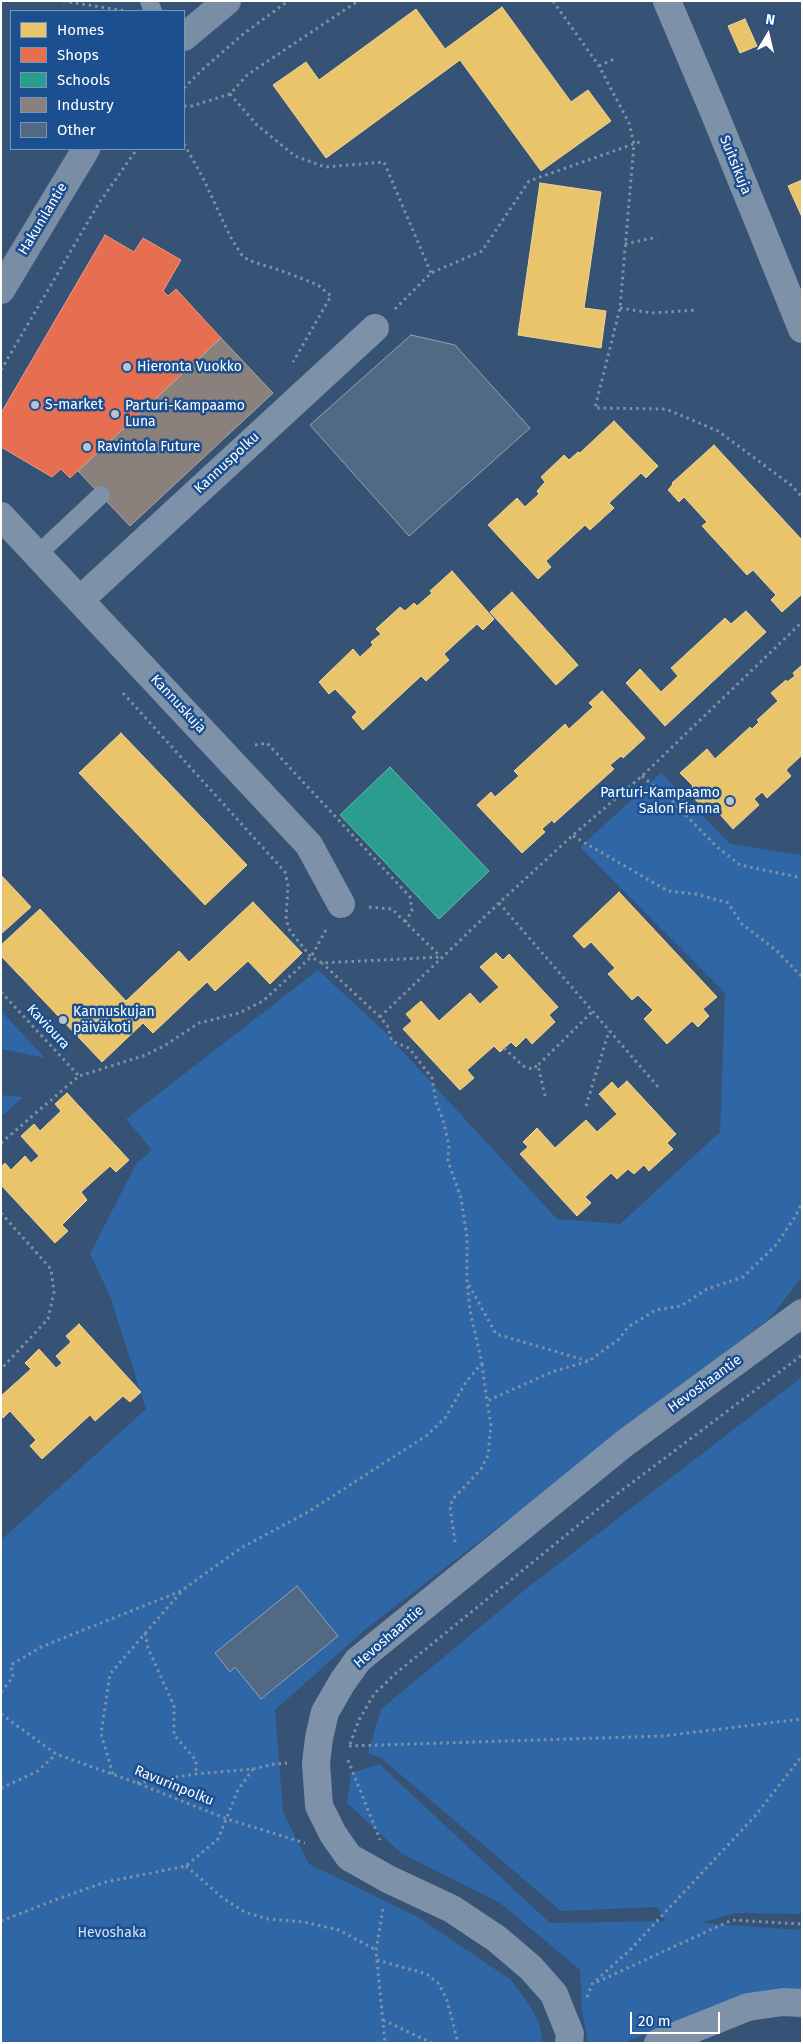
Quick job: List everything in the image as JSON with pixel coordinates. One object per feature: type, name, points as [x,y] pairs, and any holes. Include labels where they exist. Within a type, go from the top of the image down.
[{"type":"main road","points":[[185,36],[227,1]]},
{"type":"main road","name":"Hakunilantie","points":[[1,290],[85,150]]},
{"type":"street","name":"Suitsikuja","points":[[667,1],[802,329]]},
{"type":"street","name":"Kannuspolku","points":[[81,599],[375,328]]},
{"type":"street","name":"Kannuskuja","points":[[1,516],[81,599],[309,845],[341,904]]},
{"type":"street","name":"Hevoshaantie","points":[[569,2043],[570,2034],[554,1994],[524,1962],[497,1939],[452,1909],[388,1879],[349,1857],[332,1834],[319,1806],[316,1763],[325,1712],[358,1660],[625,1442],[802,1313]]},
{"type":"street","points":[[658,2043],[748,2006],[783,2002],[802,2003]]},
{"type":"lane","points":[[38,554],[101,495]]},
{"type":"path","points":[[63,1],[126,10]]},
{"type":"path","points":[[185,87],[242,35],[288,1]]},
{"type":"path","points":[[185,106],[192,106],[230,94],[247,75],[358,1]]},
{"type":"path","points":[[553,1],[599,66],[629,124],[634,144],[620,308],[595,408],[666,409],[718,431],[791,485],[802,497]]},
{"type":"path","points":[[599,66],[614,60]]},
{"type":"path","points":[[230,94],[257,125],[295,156],[325,167],[384,162],[431,273]]},
{"type":"path","points":[[375,328],[431,273],[482,251],[529,181],[642,141]]},
{"type":"path","points":[[185,146],[203,178],[230,236],[242,254],[248,260],[318,285],[331,296],[293,362]]},
{"type":"path","points":[[1,370],[99,203],[136,150]]},
{"type":"path","points":[[625,244],[657,237]]},
{"type":"path","points":[[620,308],[652,313],[697,310]]},
{"type":"path","points":[[380,1017],[499,903],[572,836],[642,776],[802,622]]},
{"type":"path","points":[[119,688],[285,872],[288,886],[286,918],[290,931],[311,957],[322,963],[380,1017],[389,1028],[390,1037],[394,1042],[409,1048],[432,1078],[436,1102],[449,1144],[448,1161],[462,1198],[467,1238],[467,1282],[470,1311],[482,1363],[491,1425],[488,1455],[481,1469],[452,1498],[450,1506],[455,1542]]},
{"type":"path","points":[[642,776],[673,802],[717,847],[740,864],[802,878]]},
{"type":"path","points":[[572,836],[668,891],[696,894],[728,903],[742,924],[777,951],[802,977]]},
{"type":"path","points":[[499,903],[659,1088]]},
{"type":"path","points":[[1,1142],[79,1076],[142,1056],[164,1046],[199,1023],[249,1008],[263,1001],[311,957],[341,904],[392,909],[441,957]]},
{"type":"path","points":[[322,963],[441,957]]},
{"type":"path","name":"Kavioura","points":[[1,992],[79,1076]]},
{"type":"path","points":[[504,1048],[522,1066],[532,1069],[593,1011]]},
{"type":"path","points":[[586,1106],[609,1030]]},
{"type":"path","points":[[538,1065],[545,1096]]},
{"type":"path","points":[[487,1401],[552,1372],[589,1361],[619,1339],[628,1327],[656,1310],[681,1306],[707,1289],[743,1277],[776,1245],[796,1217],[802,1203]]},
{"type":"path","points":[[1,1213],[51,1269],[54,1292],[48,1319],[1,1369]]},
{"type":"path","points":[[467,1282],[496,1334],[589,1361]]},
{"type":"path","points":[[385,2043],[376,1950],[390,1864],[348,1763],[349,1746],[359,1720],[374,1694],[395,1674],[613,1497],[802,1355]]},
{"type":"path","points":[[113,1774],[101,1734],[110,1674],[181,1591],[241,1548],[308,1512],[426,1436],[446,1418],[466,1382],[482,1363]]},
{"type":"path","points":[[1,1692],[13,1677],[11,1665],[41,1647],[181,1591]]},
{"type":"path","points":[[145,1633],[148,1648],[174,1706],[174,1735],[196,1760],[196,1774]]},
{"type":"path","name":"Ravurinpolku","points":[[1,1714],[56,1754],[137,1783],[228,1819],[349,1857]]},
{"type":"path","points":[[349,1746],[663,1736],[802,1719]]},
{"type":"path","points":[[1,1788],[38,1771],[56,1754]]},
{"type":"path","points":[[586,2001],[592,1984],[630,1950],[755,1816],[802,1756]]},
{"type":"path","points":[[137,1783],[196,1774],[253,1769],[274,1764]]},
{"type":"path","points":[[1,1921],[106,1882],[186,1866],[218,1839],[228,1819],[238,1790],[253,1769]]},
{"type":"path","points":[[186,1866],[224,1899],[245,1912],[268,1919],[304,1922],[339,1930],[376,1950]]},
{"type":"path","points":[[592,1984],[732,1920],[802,1924]]},
{"type":"path","points":[[377,1960],[427,1974],[439,1984],[447,2000],[458,2043]]},
{"type":"path","points":[[383,2020],[432,2043]]},
{"type":"green space","name":"Hevoshaka","points":[[661,773],[730,844],[802,855],[802,1277],[771,1317],[367,1628],[275,1710],[283,1812],[309,1864],[418,1917],[511,1980],[530,2006],[539,2023],[543,2043],[1,2043],[1,1540],[146,1409],[110,1296],[90,1254],[136,1164],[152,1150],[126,1119],[318,970],[384,1031],[557,1219],[620,1224],[720,1132],[725,993],[580,847]]},
{"type":"green space","points":[[1,1011],[45,1058],[1,1049]]},
{"type":"green space","points":[[1,1095],[23,1097],[1,1117]]},
{"type":"green space","points":[[802,1377],[802,1914],[735,1913],[701,1923],[802,1930],[802,1995],[746,1995],[623,2043],[588,2043],[582,2011],[580,1970],[500,1903],[402,1854],[347,1803],[351,1773],[379,1764],[550,1923],[665,1921],[658,1907],[561,1911],[381,1758],[368,1753],[381,1709],[527,1588]]},
{"type":"building: Homes","points":[[502,7],[571,102],[588,90],[611,121],[541,171],[460,60],[326,158],[273,85],[306,62],[319,80],[416,9],[445,49]]},
{"type":"building: Homes","points":[[745,19],[757,46],[740,53],[728,26]]},
{"type":"building: Homes","points":[[802,180],[802,217],[788,186]]},
{"type":"building: Homes","points":[[540,183],[601,192],[584,308],[606,311],[601,348],[518,335]]},
{"type":"building: Homes","points":[[614,421],[658,466],[646,478],[641,473],[609,503],[614,508],[590,530],[585,525],[546,561],[551,567],[538,579],[488,525],[517,498],[525,507],[539,494],[537,491],[545,482],[541,477],[564,455],[569,460],[578,452],[580,453]]},
{"type":"building: Homes","points":[[714,445],[802,540],[802,594],[782,612],[771,600],[776,595],[753,570],[747,575],[702,526],[707,522],[684,497],[679,502],[668,490],[672,483]]},
{"type":"building: Homes","points":[[452,571],[494,619],[483,630],[477,624],[444,654],[449,660],[426,681],[421,676],[363,730],[352,717],[357,712],[335,689],[329,694],[319,682],[353,649],[360,657],[373,645],[371,642],[381,634],[376,629],[400,607],[405,611],[414,603],[417,606]]},
{"type":"building: Homes","points":[[512,592],[578,665],[556,685],[490,612]]},
{"type":"building: Homes","points":[[746,611],[766,632],[665,726],[626,683],[640,669],[661,692],[678,676],[671,668],[725,618],[731,624]]},
{"type":"building: Homes","points":[[802,665],[802,755],[786,770],[791,776],[767,798],[762,792],[754,799],[759,805],[733,829],[716,810],[710,815],[688,792],[693,786],[680,773],[707,749],[715,759],[750,727],[752,729],[759,722],[757,720],[778,701],[771,693],[786,680],[787,682],[795,676],[793,673]]},
{"type":"building: Homes","points":[[602,691],[645,738],[623,758],[621,756],[610,765],[614,769],[554,823],[552,820],[542,829],[545,832],[522,853],[477,805],[491,792],[495,797],[519,776],[514,771],[565,724],[569,729],[593,707],[589,703]]},
{"type":"building: Homes","points":[[121,733],[247,865],[205,905],[79,773]]},
{"type":"building: Homes","points":[[1,875],[31,907],[1,934]]},
{"type":"building: Homes","points":[[619,892],[717,997],[703,1009],[709,1016],[698,1027],[692,1021],[667,1044],[644,1019],[653,1010],[638,995],[632,1000],[608,974],[615,968],[591,942],[584,948],[573,936]]},
{"type":"building: Homes","points":[[253,902],[302,953],[270,984],[248,961],[215,991],[207,982],[153,1033],[143,1023],[102,1062],[1,956],[1,945],[40,909],[126,1001],[179,951],[189,962]]},
{"type":"building: Homes","points":[[496,953],[503,960],[509,954],[558,1007],[549,1015],[555,1022],[532,1044],[526,1037],[516,1047],[511,1042],[500,1052],[494,1046],[467,1070],[474,1078],[460,1090],[403,1029],[412,1021],[406,1014],[421,1001],[439,1021],[470,993],[480,1004],[499,987],[480,967]]},
{"type":"building: Homes","points":[[627,1081],[676,1134],[667,1143],[673,1149],[649,1171],[644,1165],[634,1174],[628,1169],[617,1179],[611,1173],[585,1197],[591,1203],[577,1216],[520,1154],[528,1147],[523,1142],[537,1128],[555,1148],[586,1120],[597,1132],[617,1114],[599,1094],[612,1082],[618,1089]]},
{"type":"building: Homes","points":[[67,1093],[129,1160],[116,1172],[110,1166],[81,1192],[87,1200],[62,1225],[68,1231],[55,1243],[1,1185],[1,1167],[5,1163],[11,1170],[25,1156],[31,1163],[39,1156],[21,1136],[34,1124],[40,1131],[61,1111],[55,1104]]},
{"type":"building: Homes","points":[[79,1324],[141,1392],[130,1402],[123,1396],[95,1421],[90,1415],[42,1459],[30,1446],[36,1440],[10,1411],[3,1418],[1,1416],[1,1396],[31,1369],[25,1363],[39,1349],[56,1368],[62,1363],[56,1356],[71,1342],[66,1336]]},
{"type":"building: Shops","points":[[105,235],[134,252],[143,238],[181,260],[163,291],[168,296],[176,289],[221,338],[70,478],[61,469],[52,477],[1,447],[1,413]]},
{"type":"building: Schools","points":[[390,767],[489,871],[439,919],[340,815]]},
{"type":"building: Industry","points":[[221,338],[273,393],[130,526],[78,471]]},
{"type":"building: Other","points":[[411,335],[455,345],[530,428],[409,536],[310,425]]},
{"type":"building: Other","points":[[297,1586],[338,1636],[261,1699],[235,1667],[230,1672],[215,1653]]},
{"type":"place","name":"Hieronta Vuokko","points":[[127,367]]},
{"type":"place","name":"S-market","points":[[35,405]]},
{"type":"place","name":"Parturi-Kampaamo Luna","points":[[115,414]]},
{"type":"place","name":"Ravintola Future","points":[[87,447]]},
{"type":"place","name":"Parturi-Kampaamo Salon Fianna","points":[[730,801]]},
{"type":"place","name":"Kannuskujan päiväkoti","points":[[63,1020]]}]
